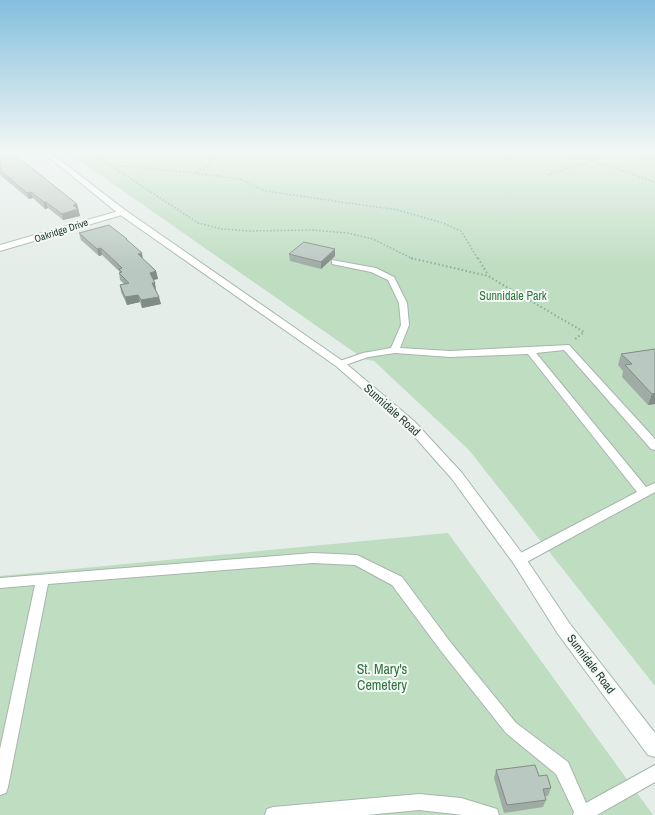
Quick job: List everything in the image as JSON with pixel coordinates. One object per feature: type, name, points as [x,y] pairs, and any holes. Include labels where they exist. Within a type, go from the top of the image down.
[{"type":"main road","name":"Sunnidale Road","points":[[97,192],[122,212],[340,364],[410,424],[457,476],[519,560],[564,629],[655,748]]},
{"type":"main road","name":"Oakridge Drive","points":[[0,248],[103,216],[122,212]]},
{"type":"lane","points":[[335,262],[373,270],[391,279],[403,303],[405,325],[395,350]]},
{"type":"lane","points":[[340,364],[366,355],[395,350],[450,354],[530,351],[566,347],[655,446]]},
{"type":"lane","points":[[519,560],[650,490],[530,351]]},
{"type":"lane","points":[[0,583],[313,558],[357,560],[397,581],[446,647],[512,728],[562,768],[582,815],[655,773]]},
{"type":"lane","points":[[0,787],[43,580]]},
{"type":"lane","points":[[273,815],[419,802],[461,806],[491,815]]},
{"type":"path","points":[[151,192],[198,223],[222,229],[248,231],[312,230],[347,233],[373,239],[412,259],[488,276],[584,332],[566,347]]},
{"type":"path","points":[[272,192],[398,210],[443,223],[461,232],[488,276]]},
{"type":"green space","name":"Sunnidale Park","points":[[125,192],[655,192],[655,686],[469,450],[374,361],[364,359]]},
{"type":"green space","name":"St. Mary's Cemetery","points":[[448,533],[653,815],[0,815],[0,576]]},
{"type":"building","points":[[31,192],[62,192],[77,204],[73,205],[78,209],[62,214]]},
{"type":"building","points":[[109,225],[142,253],[138,254],[156,271],[150,273],[155,283],[152,283],[159,297],[141,300],[138,295],[125,297],[120,285],[129,283],[119,273],[122,272],[119,269],[122,268],[101,248],[97,249],[79,233]]},
{"type":"building","points":[[304,242],[335,249],[321,262],[289,254]]},
{"type":"building","points":[[655,349],[655,393],[652,394],[625,365],[632,364],[621,354]]},
{"type":"building","points":[[535,765],[539,776],[547,775],[551,788],[543,789],[546,800],[507,805],[496,770]]}]
